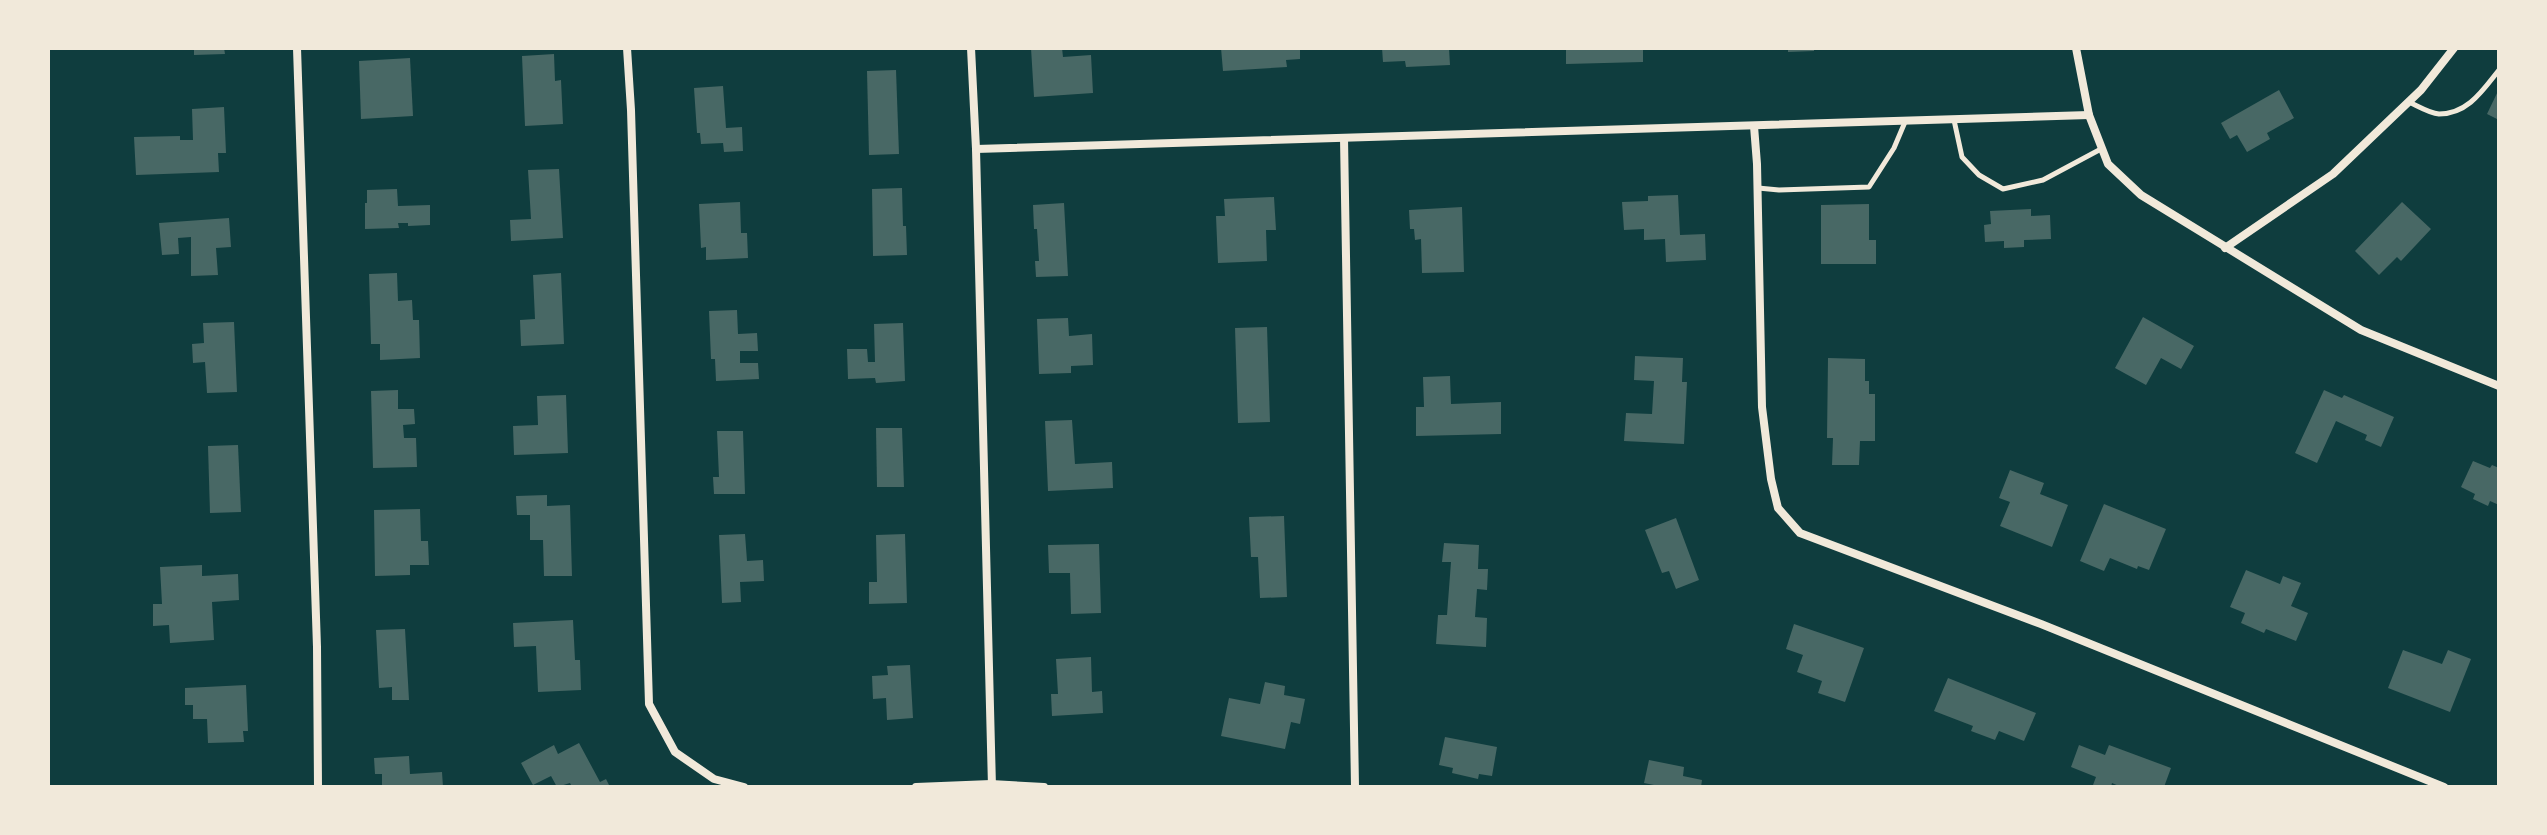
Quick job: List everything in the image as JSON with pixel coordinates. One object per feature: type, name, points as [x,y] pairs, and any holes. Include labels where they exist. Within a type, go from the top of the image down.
[{"type":"street","points":[[297,48],[317,631],[318,787]]},
{"type":"street","points":[[627,48],[649,704],[675,752],[714,779],[744,787]]},
{"type":"street","points":[[971,48],[992,786]]},
{"type":"street","points":[[2076,48],[2089,115],[2108,164],[2141,195],[2361,330],[2499,386]]},
{"type":"street","points":[[2225,248],[2333,174],[2409,102],[2454,48]]},
{"type":"street","points":[[976,149],[2089,115]]},
{"type":"street","points":[[1754,126],[1762,407],[1778,508],[1800,533],[2041,624],[2444,787]]},
{"type":"street","points":[[1344,138],[1355,787]]},
{"type":"street","points":[[916,787],[1044,787]]},
{"type":"lane","points":[[2409,102],[2437,114],[2462,110],[2499,70]]},
{"type":"lane","points":[[1953,119],[1962,157],[1979,175],[2003,189],[2043,180],[2102,148]]},
{"type":"lane","points":[[1758,188],[1869,187],[1894,148],[1905,121]]},
{"type":"building","points":[[194,48],[224,48],[225,54],[194,55]]},
{"type":"building","points":[[1031,48],[1062,48],[1063,57],[1091,55],[1093,93],[1034,97]]},
{"type":"building","points":[[1221,48],[1300,48],[1300,59],[1286,60],[1287,67],[1223,71]]},
{"type":"building","points":[[1382,48],[1449,48],[1450,65],[1406,67],[1405,61],[1383,62]]},
{"type":"building","points":[[1566,48],[1643,48],[1643,62],[1566,64]]},
{"type":"building","points":[[1788,48],[1814,48],[1814,51],[1788,52]]},
{"type":"building","points":[[554,54],[555,81],[561,80],[563,124],[525,126],[522,56]]},
{"type":"building","points":[[410,58],[413,116],[361,119],[359,61]]},
{"type":"building","points":[[896,70],[899,154],[869,155],[867,71]]},
{"type":"building","points":[[723,86],[726,128],[742,127],[743,151],[724,152],[723,143],[701,144],[700,133],[697,133],[694,88]]},
{"type":"building","points":[[2499,89],[2499,120],[2487,114]]},
{"type":"building","points":[[2279,90],[2294,118],[2267,133],[2270,139],[2247,152],[2237,135],[2230,139],[2221,123]]},
{"type":"building","points":[[224,107],[226,153],[218,153],[219,172],[136,175],[134,137],[180,136],[180,140],[193,140],[192,109]]},
{"type":"building","points":[[559,169],[563,238],[511,241],[510,220],[531,219],[528,170]]},
{"type":"building","points":[[902,188],[907,255],[873,256],[872,189]]},
{"type":"building","points":[[397,189],[398,206],[430,205],[430,225],[398,223],[399,228],[365,229],[367,190]]},
{"type":"building","points":[[1678,195],[1680,235],[1705,234],[1706,260],[1666,262],[1665,239],[1644,240],[1644,229],[1624,230],[1622,202],[1648,201],[1648,196]]},
{"type":"building","points":[[1274,197],[1276,230],[1266,230],[1267,261],[1218,263],[1216,216],[1225,216],[1224,199]]},
{"type":"building","points":[[740,202],[741,233],[747,233],[748,258],[706,260],[706,247],[701,248],[699,204]]},
{"type":"building","points":[[2402,202],[2431,229],[2401,261],[2397,257],[2379,275],[2355,251]]},
{"type":"building","points":[[1064,203],[1068,276],[1036,277],[1035,261],[1039,261],[1033,205]]},
{"type":"building","points":[[1869,204],[1869,240],[1876,240],[1876,264],[1821,264],[1821,205]]},
{"type":"building","points":[[1462,207],[1464,272],[1422,273],[1421,239],[1415,240],[1414,229],[1410,229],[1409,210]]},
{"type":"building","points":[[2031,209],[2031,216],[2050,215],[2051,239],[2024,240],[2024,247],[2004,248],[2004,241],[1985,242],[1984,225],[1991,224],[1990,211]]},
{"type":"building","points":[[229,218],[231,247],[216,248],[218,275],[191,276],[191,237],[178,238],[179,254],[162,255],[159,223]]},
{"type":"building","points":[[397,273],[398,301],[412,300],[413,320],[419,320],[420,358],[380,360],[380,344],[371,344],[369,274]]},
{"type":"building","points":[[561,273],[564,344],[521,346],[520,320],[535,319],[533,275]]},
{"type":"building","points":[[737,310],[738,334],[757,333],[758,351],[740,351],[740,363],[758,363],[759,379],[716,381],[715,359],[711,359],[709,311]]},
{"type":"building","points":[[2143,317],[2194,346],[2181,369],[2161,358],[2146,385],[2115,368]]},
{"type":"building","points":[[1068,318],[1069,336],[1092,334],[1093,365],[1071,366],[1071,373],[1039,374],[1037,319]]},
{"type":"building","points":[[234,322],[237,392],[207,393],[205,362],[193,363],[192,344],[204,343],[203,323]]},
{"type":"building","points":[[903,323],[905,381],[876,383],[875,378],[848,379],[847,349],[867,349],[868,362],[875,362],[874,324]]},
{"type":"building","points":[[1267,327],[1270,422],[1238,423],[1235,328]]},
{"type":"building","points":[[1635,356],[1683,358],[1682,382],[1687,382],[1684,444],[1624,441],[1626,413],[1652,414],[1654,381],[1634,380]]},
{"type":"building","points":[[1828,358],[1865,359],[1865,381],[1869,381],[1869,394],[1875,394],[1875,441],[1860,441],[1859,465],[1832,465],[1833,438],[1827,438]]},
{"type":"building","points":[[1450,376],[1451,404],[1501,402],[1501,434],[1416,436],[1416,407],[1424,407],[1423,377]]},
{"type":"building","points":[[398,390],[398,409],[414,409],[415,424],[403,425],[404,438],[416,438],[417,467],[373,468],[371,391]]},
{"type":"building","points":[[2324,390],[2342,398],[2344,395],[2394,417],[2381,447],[2365,440],[2367,435],[2336,421],[2317,463],[2295,453]]},
{"type":"building","points":[[566,395],[568,453],[514,455],[513,426],[538,425],[537,396]]},
{"type":"building","points":[[1072,420],[1075,464],[1112,462],[1113,488],[1048,491],[1045,421]]},
{"type":"building","points":[[876,428],[902,428],[904,487],[877,487]]},
{"type":"building","points":[[717,431],[743,431],[745,494],[714,494],[713,477],[719,477]]},
{"type":"building","points":[[238,445],[241,512],[210,513],[208,446]]},
{"type":"building","points":[[2473,461],[2499,468],[2499,505],[2490,501],[2488,506],[2473,499],[2475,494],[2461,487]]},
{"type":"building","points":[[2010,470],[2044,483],[2040,494],[2068,505],[2052,547],[2000,526],[2010,502],[1999,498]]},
{"type":"building","points":[[547,495],[547,506],[570,505],[572,576],[544,576],[543,540],[530,540],[530,515],[517,515],[516,496]]},
{"type":"building","points":[[2104,504],[2166,529],[2149,570],[2138,566],[2137,569],[2110,558],[2104,571],[2080,561]]},
{"type":"building","points":[[420,509],[421,541],[428,541],[429,565],[410,565],[410,575],[375,576],[374,510]]},
{"type":"building","points":[[1284,516],[1287,597],[1260,598],[1258,557],[1251,557],[1249,517]]},
{"type":"building","points":[[1676,518],[1699,580],[1676,589],[1669,571],[1662,573],[1645,530]]},
{"type":"building","points":[[745,534],[747,561],[763,560],[764,581],[740,582],[741,602],[722,603],[719,535]]},
{"type":"building","points":[[905,534],[907,603],[869,604],[869,582],[877,582],[876,535]]},
{"type":"building","points":[[1444,543],[1479,545],[1478,569],[1488,569],[1487,590],[1477,589],[1475,617],[1487,618],[1486,647],[1436,644],[1438,615],[1447,615],[1451,562],[1442,562]]},
{"type":"building","points":[[1099,544],[1101,613],[1071,614],[1070,573],[1049,573],[1048,545]]},
{"type":"building","points":[[202,565],[202,576],[238,574],[239,600],[212,602],[214,640],[170,643],[169,625],[153,626],[153,604],[162,604],[160,567]]},
{"type":"building","points":[[2246,570],[2280,584],[2283,576],[2301,583],[2291,606],[2308,613],[2296,641],[2241,623],[2245,613],[2230,607]]},
{"type":"building","points":[[573,620],[575,660],[580,660],[581,690],[538,692],[536,646],[514,647],[513,623]]},
{"type":"building","points":[[1794,624],[1864,648],[1845,702],[1818,693],[1822,681],[1797,672],[1803,655],[1786,649]]},
{"type":"building","points":[[405,629],[409,700],[392,700],[392,687],[379,688],[376,630]]},
{"type":"building","points":[[2403,650],[2442,664],[2448,650],[2471,659],[2450,712],[2388,688]]},
{"type":"building","points":[[1091,657],[1092,692],[1102,691],[1103,713],[1052,716],[1051,694],[1058,694],[1056,659]]},
{"type":"building","points":[[910,665],[913,718],[887,720],[886,698],[873,699],[872,676],[888,675],[887,666]]},
{"type":"building","points":[[1948,678],[2036,713],[2024,741],[1999,731],[1995,740],[1971,731],[1973,726],[1934,711]]},
{"type":"building","points":[[1265,682],[1285,686],[1284,695],[1305,699],[1300,724],[1291,722],[1285,749],[1221,736],[1229,698],[1260,704]]},
{"type":"building","points":[[246,685],[248,731],[243,731],[244,742],[208,743],[207,719],[193,719],[193,705],[185,705],[185,688]]},
{"type":"building","points":[[1445,737],[1497,747],[1492,776],[1479,774],[1478,779],[1452,773],[1453,768],[1439,765]]},
{"type":"building","points":[[579,743],[600,782],[606,779],[610,787],[572,787],[570,783],[557,787],[551,776],[533,785],[521,763],[554,745],[558,754]]},
{"type":"building","points":[[2079,745],[2105,755],[2109,745],[2171,768],[2164,787],[2121,787],[2112,783],[2111,787],[2097,787],[2093,785],[2096,777],[2071,767]]},
{"type":"building","points":[[409,756],[410,774],[442,772],[443,787],[382,787],[382,774],[375,774],[374,758]]},
{"type":"building","points":[[1649,760],[1684,767],[1683,776],[1702,780],[1701,787],[1664,787],[1644,783]]}]
